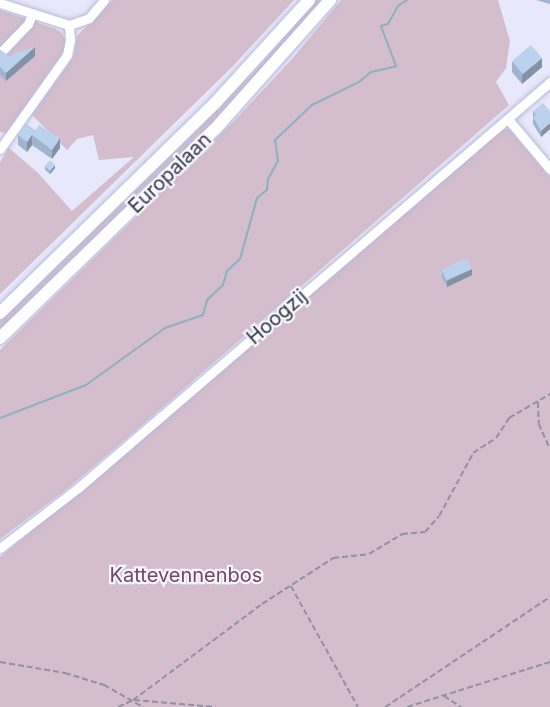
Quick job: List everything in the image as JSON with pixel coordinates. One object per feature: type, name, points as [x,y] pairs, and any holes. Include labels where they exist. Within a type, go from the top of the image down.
[{"type":"highway","name":"Europalaan","points":[[0,314],[216,102],[309,0]]},
{"type":"highway","name":"Europalaan","points":[[0,338],[217,127],[330,0]]},
{"type":"street","points":[[0,3],[69,25],[89,18],[104,0]]},
{"type":"street","points":[[1,52],[28,24],[32,14]]},
{"type":"street","points":[[1,147],[67,55],[70,40],[69,25]]},
{"type":"street","name":"Hoogzij","points":[[0,548],[78,488],[550,82]]},
{"type":"street","points":[[508,119],[550,169]]},
{"type":"path","points":[[118,707],[134,700],[291,585],[333,558],[369,554],[402,534],[425,532],[439,516],[473,453],[496,438],[509,418],[550,394]]},
{"type":"path","points":[[538,401],[540,424],[550,449]]},
{"type":"path","points":[[291,585],[358,707]]},
{"type":"path","points":[[384,707],[550,597]]},
{"type":"path","points":[[0,662],[65,673],[104,685],[143,707]]},
{"type":"path","points":[[407,707],[550,662]]},
{"type":"path","points":[[443,696],[461,707]]},
{"type":"path","points":[[134,700],[216,707]]},
{"type":"green space","points":[[112,0],[294,0],[233,66],[0,294],[0,162],[9,148],[38,173],[72,211],[134,157],[99,160],[93,135],[77,139],[67,150],[32,115],[74,56],[77,36]]},
{"type":"green space","points":[[316,0],[323,0],[261,72],[198,138],[0,330],[0,321],[198,129],[258,68]]},
{"type":"green space","points":[[341,0],[498,0],[510,41],[506,68],[496,82],[509,105],[141,426],[67,489],[0,539],[0,350],[235,120],[292,59]]},
{"type":"green space","points":[[0,10],[56,29],[62,33],[66,42],[64,51],[6,133],[0,132]]},
{"type":"green space","name":"Kattevennenbos","points":[[502,129],[509,129],[550,177],[550,707],[0,707],[0,557],[181,406]]},
{"type":"building","points":[[531,45],[542,58],[523,74],[512,61]]},
{"type":"building","points":[[35,47],[6,73],[0,67],[0,50],[11,57],[15,53]]},
{"type":"building","points":[[543,103],[550,111],[550,123],[541,131],[533,117],[536,115],[533,111]]},
{"type":"building","points":[[26,124],[35,131],[39,125],[60,138],[52,150],[32,135],[27,142],[18,135]]},
{"type":"building","points":[[50,160],[55,165],[50,171],[45,166]]},
{"type":"building","points":[[467,258],[472,269],[446,280],[441,269]]},
{"type":"waterway","points":[[0,418],[86,385],[165,328],[203,315],[207,300],[223,285],[227,271],[240,259],[257,198],[267,190],[268,179],[278,161],[275,140],[312,105],[359,82],[371,72],[396,66],[381,26],[388,24],[398,6],[407,0]]}]
